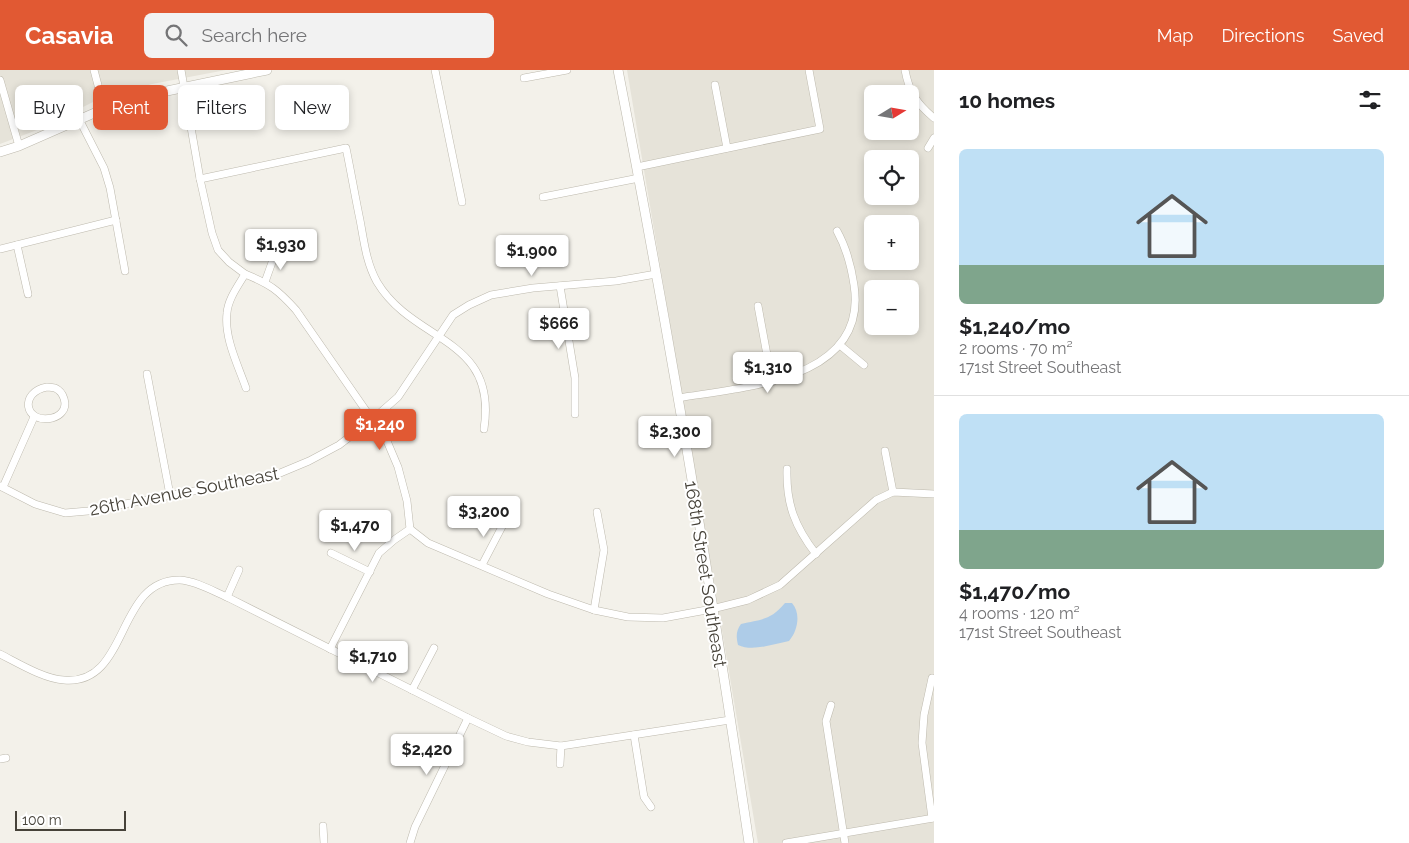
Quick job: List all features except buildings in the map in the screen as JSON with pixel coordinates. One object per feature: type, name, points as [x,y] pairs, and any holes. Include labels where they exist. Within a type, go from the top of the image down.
[{"type":"street","points":[[94,70],[98,85]]},
{"type":"street","points":[[181,70],[184,85]]},
{"type":"street","points":[[194,85],[267,70]]},
{"type":"street","points":[[435,70],[462,202]]},
{"type":"street","points":[[524,78],[567,70]]},
{"type":"street","name":"168th Street Southeast","points":[[618,70],[678,398],[749,843]]},
{"type":"street","points":[[637,167],[820,129],[808,70]]},
{"type":"street","points":[[904,70],[912,96],[934,118]]},
{"type":"street","points":[[0,80],[19,146]]},
{"type":"street","points":[[715,85],[726,148]]},
{"type":"street","points":[[83,127],[104,168],[110,188],[125,271]]},
{"type":"street","points":[[0,152],[19,146],[55,130]]},
{"type":"street","points":[[191,130],[200,179],[212,233],[218,250],[228,262],[245,274],[266,282],[296,310],[387,441],[398,467],[407,501],[410,529],[428,542],[548,594],[594,610],[628,617],[663,618],[748,600],[780,585],[876,500],[893,492],[934,494]]},
{"type":"street","points":[[928,148],[934,138]]},
{"type":"street","points":[[200,179],[346,148],[368,261],[378,282],[393,304],[467,358],[479,373],[485,392],[487,411],[484,429]]},
{"type":"street","points":[[543,198],[639,178]]},
{"type":"street","points":[[0,250],[116,220]]},
{"type":"street","points":[[678,398],[772,382],[796,374],[821,361],[841,346],[853,320],[856,301],[847,250],[837,231]]},
{"type":"street","points":[[17,245],[28,294]]},
{"type":"street","points":[[266,282],[275,254]]},
{"type":"street","points":[[245,274],[232,297],[227,312],[226,324],[228,337],[246,388]]},
{"type":"street","name":"26th Avenue Southeast","points":[[2,487],[35,504],[65,513],[88,511],[273,476],[309,461],[339,445],[373,419],[398,397],[453,315],[469,305],[491,295],[533,288],[616,281],[656,274]]},
{"type":"street","points":[[560,286],[575,378],[575,414]]},
{"type":"street","points":[[758,306],[772,382]]},
{"type":"street","points":[[841,346],[864,365]]},
{"type":"street","points":[[147,374],[170,495]]},
{"type":"street","points":[[2,487],[34,417],[29,406],[34,391],[47,387],[55,388],[60,392],[65,403],[61,414],[45,419],[34,417]]},
{"type":"street","points":[[884,451],[893,492]]},
{"type":"street","points":[[787,470],[787,488],[791,510],[802,536],[816,554]]},
{"type":"street","points":[[594,610],[604,550],[597,512]]},
{"type":"street","points":[[482,565],[505,521]]},
{"type":"street","points":[[330,648],[380,553],[410,529]]},
{"type":"street","points":[[331,553],[370,572]]},
{"type":"street","points":[[227,597],[239,570]]},
{"type":"street","points":[[0,654],[50,678],[64,680],[87,676],[100,669],[112,652],[130,615],[143,596],[154,588],[180,580],[190,582],[227,597],[468,718],[506,736],[528,742],[561,746],[730,720]]},
{"type":"street","points":[[412,690],[434,648]]},
{"type":"street","points":[[786,843],[933,818],[922,743],[924,715],[932,678]]},
{"type":"street","points":[[831,705],[826,721],[845,843]]},
{"type":"street","points":[[410,843],[415,827],[468,718]]},
{"type":"street","points":[[634,735],[644,797],[651,807]]},
{"type":"street","points":[[560,764],[561,746]]},
{"type":"street","points":[[324,826],[324,843]]},
{"type":"shaded area","points":[[0,70],[226,70],[149,85],[93,85],[93,102],[83,107],[83,85],[15,85],[15,130],[37,130],[0,144]]},
{"type":"shaded area","points":[[627,70],[934,70],[934,843],[758,843]]},
{"type":"water","points":[[785,603],[792,603],[797,612],[795,632],[789,641],[757,648],[738,645],[737,634],[741,624],[770,616]]}]
